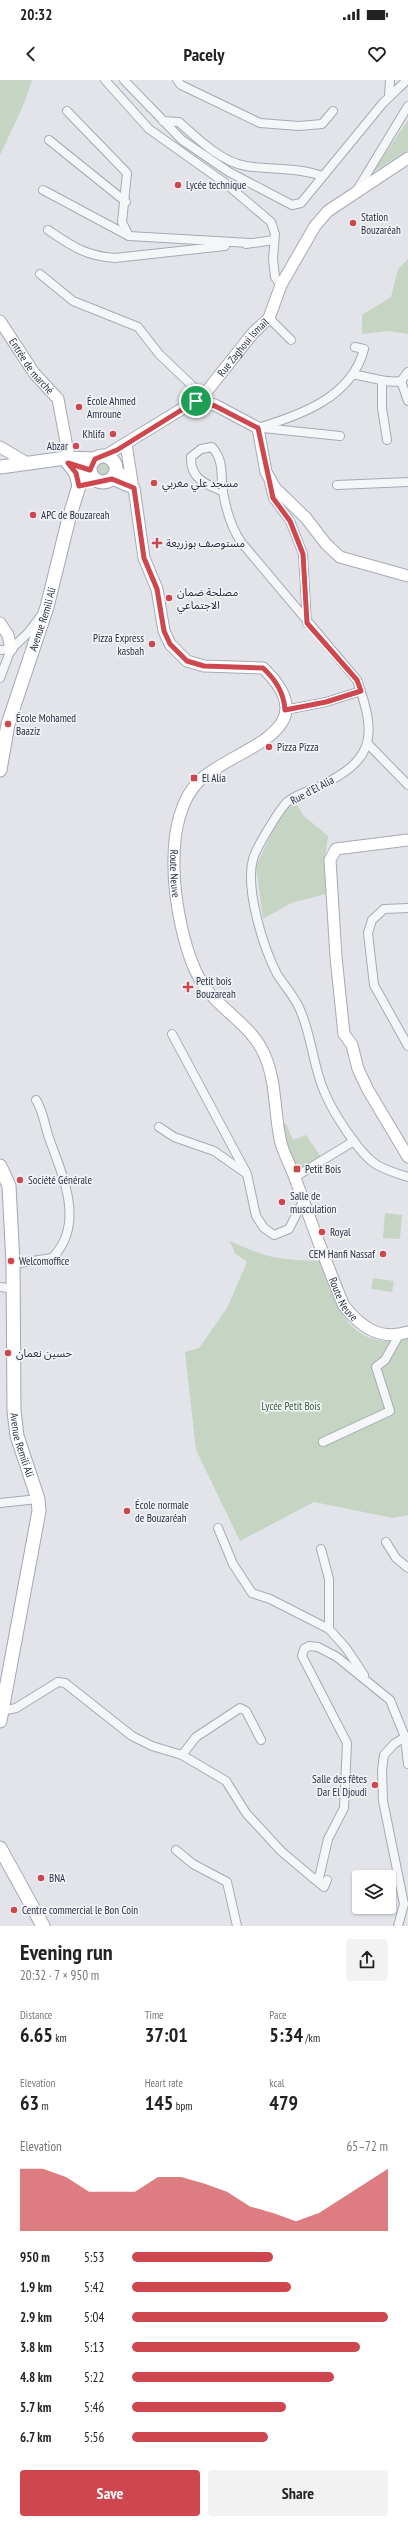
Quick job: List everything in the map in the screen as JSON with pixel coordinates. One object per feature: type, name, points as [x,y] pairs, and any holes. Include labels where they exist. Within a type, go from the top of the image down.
[{"type":"main road","points":[[65,460],[76,473],[79,486]]},
{"type":"main road","points":[[0,468],[65,460],[103,469]]},
{"type":"main road","name":"Avenue Remili Ali","points":[[0,770],[8,724],[47,606],[79,486],[103,469]]},
{"type":"main road","name":"Avenue Remili Ali","points":[[0,1166],[14,1264],[14,1411],[17,1436],[38,1499],[38,1511],[1,1716]]},
{"type":"main road","points":[[2,1856],[43,1926]]},
{"type":"street","points":[[105,80],[149,129],[225,183],[271,222],[274,240],[273,259],[275,277],[281,285]]},
{"type":"street","points":[[124,80],[182,140],[229,172],[292,205],[300,203],[389,97],[406,80]]},
{"type":"street","points":[[177,80],[182,85],[260,124],[299,126],[322,124],[333,111]]},
{"type":"street","points":[[389,97],[390,80]]},
{"type":"street","points":[[357,191],[408,106]]},
{"type":"street","points":[[67,111],[127,173],[126,202],[122,222],[128,236]]},
{"type":"street","points":[[163,121],[179,122],[196,137],[234,162],[244,166],[305,170],[322,176]]},
{"type":"street","points":[[50,140],[126,202]]},
{"type":"street","name":"Rue Zaghoui Ismaïl","points":[[123,446],[199,398],[253,333],[269,318],[281,285],[315,226],[328,211],[366,184],[406,163]]},
{"type":"street","points":[[44,190],[128,236],[250,243]]},
{"type":"street","points":[[48,230],[81,252],[115,258],[274,240]]},
{"type":"street","points":[[189,240],[201,248]]},
{"type":"street","points":[[40,274],[73,301],[138,327],[159,354],[199,398],[258,428],[340,436]]},
{"type":"street","points":[[269,318],[291,340]]},
{"type":"street","name":"Entrée de marché","points":[[0,321],[34,373],[58,399],[65,460]]},
{"type":"street","points":[[258,428],[294,417],[322,402],[354,375],[364,349],[354,347]]},
{"type":"street","points":[[354,375],[369,376],[382,382],[401,381],[408,372]]},
{"type":"street","points":[[401,381],[408,401]]},
{"type":"street","points":[[382,382],[382,408],[387,440]]},
{"type":"street","points":[[258,428],[266,472],[273,498],[290,521],[303,554],[307,623]]},
{"type":"street","points":[[123,446],[103,469],[126,476],[133,486]]},
{"type":"street","points":[[123,446],[133,486],[144,558],[157,589],[164,631],[170,644],[187,661],[204,666],[263,668],[272,676],[284,699],[285,710],[326,702],[361,691]]},
{"type":"street","points":[[0,447],[29,464]]},
{"type":"street","points":[[222,491],[203,483],[193,472],[191,457],[201,449],[212,447],[219,457],[223,472],[222,491],[232,529],[241,542],[257,558],[278,588],[357,680],[361,691],[370,733],[368,744],[408,785]]},
{"type":"street","points":[[266,472],[275,488],[287,502],[306,518],[326,544],[340,557],[408,576]]},
{"type":"street","points":[[337,485],[408,482]]},
{"type":"street","points":[[5,649],[28,633],[47,606]]},
{"type":"street","points":[[0,623],[8,635],[0,678]]},
{"type":"street","name":"Route Neuve","points":[[285,710],[280,725],[268,739],[239,754],[199,781],[184,800],[177,827],[174,857],[175,891],[191,958],[206,989],[255,1039],[265,1055],[271,1072],[275,1116],[282,1146],[344,1306],[357,1322],[369,1331],[383,1335],[404,1334]]},
{"type":"street","name":"Rue d'El Alia","points":[[368,744],[342,774],[288,801],[253,858],[251,876],[254,901],[269,955],[278,975],[301,1012],[312,1042],[323,1091],[337,1117],[354,1141],[376,1165],[408,1177]]},
{"type":"street","points":[[408,840],[336,849],[330,860],[336,957],[344,1034],[352,1045],[358,1069],[368,1090],[408,1157]]},
{"type":"street","points":[[408,908],[384,909],[372,920],[368,933],[374,985],[408,1046]]},
{"type":"street","points":[[172,1034],[247,1174],[256,1216],[274,1235],[289,1229],[303,1201]]},
{"type":"street","points":[[14,1264],[52,1258],[66,1240],[68,1227],[68,1196],[60,1163],[48,1135],[42,1110],[36,1100]]},
{"type":"street","points":[[159,1126],[174,1137],[214,1151],[247,1174]]},
{"type":"street","points":[[295,1177],[354,1141]]},
{"type":"street","points":[[0,1287],[14,1289]]},
{"type":"street","points":[[323,1442],[390,1411],[376,1368],[385,1360],[404,1334]]},
{"type":"street","points":[[0,1503],[38,1499]]},
{"type":"street","points":[[218,1528],[233,1564],[252,1593],[270,1599],[328,1629],[346,1648],[366,1680]]},
{"type":"street","points":[[386,1542],[396,1558],[408,1568]]},
{"type":"street","points":[[322,1549],[329,1579],[328,1629]]},
{"type":"street","points":[[313,1878],[319,1878],[327,1841],[344,1808],[348,1743],[302,1656],[304,1649],[309,1646],[318,1647],[337,1657],[390,1700],[407,1738],[408,1764]]},
{"type":"street","points":[[1,1716],[58,1682],[65,1683],[132,1736],[152,1746],[182,1756],[226,1781],[246,1813],[281,1852],[324,1887],[327,1880]]},
{"type":"street","points":[[182,1756],[196,1737],[240,1708],[246,1711],[261,1740]]},
{"type":"street","points":[[398,1926],[404,1904],[383,1801],[382,1770],[384,1754],[394,1744],[407,1738]]},
{"type":"street","points":[[176,1850],[193,1864],[227,1882],[237,1926]]},
{"type":"green space","points":[[0,80],[32,80],[23,106],[0,155]]},
{"type":"green space","points":[[408,120],[408,150],[373,172]]},
{"type":"green space","points":[[408,259],[408,334],[388,331],[362,334],[362,315],[391,297],[398,269]]},
{"type":"green space","points":[[104,463],[108,465],[110,470],[108,474],[103,476],[98,473],[97,469],[99,464]]},
{"type":"green space","points":[[294,801],[304,816],[328,836],[325,858],[326,894],[291,903],[263,919],[256,866],[280,816]]},
{"type":"green space","points":[[286,1124],[293,1140],[306,1135],[321,1157],[304,1168],[297,1169],[285,1145],[280,1125]]},
{"type":"green space","points":[[385,1213],[402,1215],[400,1239],[383,1238]]},
{"type":"green space","name":"Lycée Petit Bois","points":[[230,1241],[264,1255],[283,1259],[319,1261],[340,1312],[358,1331],[369,1337],[383,1341],[408,1338],[408,1515],[393,1518],[314,1502],[240,1541],[196,1450],[185,1352],[199,1348],[227,1308],[247,1262],[235,1253]]},
{"type":"green space","points":[[373,1278],[394,1281],[392,1292],[371,1289]]},
{"type":"place","name":"Lycée technique","points":[[178,185]]},
{"type":"place","name":"Station Bouzaréah","points":[[353,223]]},
{"type":"place","name":"École Ahmed Amroune","points":[[79,407]]},
{"type":"place","name":"Khlifa","points":[[113,434]]},
{"type":"place","name":"Abzar","points":[[76,446]]},
{"type":"place","name":"مسجد علي مغربي","points":[[154,483]]},
{"type":"place","name":"APC de Bouzareah","points":[[33,515]]},
{"type":"place","name":"مستوصف بوزريعة","points":[[157,543]]},
{"type":"place","name":"مصلحة ضمان الاجتماعي","points":[[169,598]]},
{"type":"place","name":"Pizza Express kasbah","points":[[152,644]]},
{"type":"place","name":"École Mohamed Baaziz","points":[[8,724]]},
{"type":"place","name":"Pizza Pizza","points":[[269,747]]},
{"type":"place","name":"El Alia","points":[[194,778]]},
{"type":"place","name":"Petit bois Bouzareah","points":[[188,987]]},
{"type":"place","name":"Petit Bois","points":[[297,1169]]},
{"type":"place","name":"Société Générale","points":[[20,1180]]},
{"type":"place","name":"Salle de musculation","points":[[282,1202]]},
{"type":"place","name":"Royal","points":[[322,1232]]},
{"type":"place","name":"CEM Hanfi Nassaf","points":[[383,1254]]},
{"type":"place","name":"Welcomoffice","points":[[11,1261]]},
{"type":"place","name":"حسين نعمان","points":[[8,1353]]},
{"type":"place","name":"École normale de Bouzaréah","points":[[127,1511]]},
{"type":"place","name":"Salle des fêtes Dar El Djoudi","points":[[375,1785]]},
{"type":"place","name":"BNA","points":[[41,1878]]},
{"type":"place","name":"Centre commercial le Bon Coin","points":[[14,1910]]},
{"type":"route","points":[[196,401],[233,413],[258,428],[264,453],[266,472],[273,498],[290,521],[303,554],[307,623],[357,680],[361,691],[326,702],[285,710],[284,699],[278,687],[272,676],[263,668],[204,666],[187,661],[178,654],[170,644],[164,631],[157,589],[144,558],[134,488],[123,482],[112,479],[107,482],[93,481],[79,486],[76,473],[68,463],[90,470],[92,462],[95,459],[117,450],[196,401]]}]
